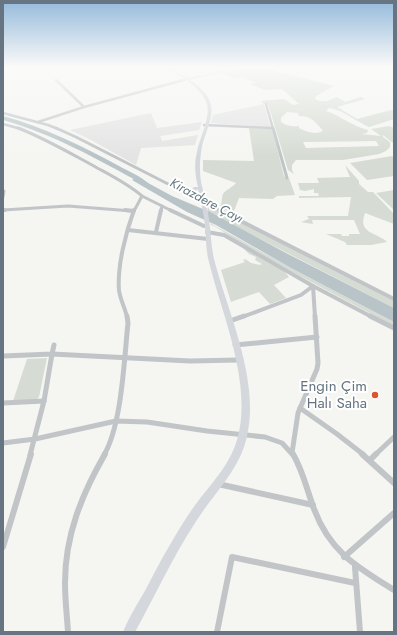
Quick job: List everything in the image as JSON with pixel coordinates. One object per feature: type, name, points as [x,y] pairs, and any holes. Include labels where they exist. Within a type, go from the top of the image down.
[{"type":"main road","points":[[202,202],[196,188],[195,158],[210,110],[208,101],[205,97]]},
{"type":"main road","points":[[129,632],[189,522],[203,502],[225,476],[236,456],[243,435],[246,413],[246,398],[230,321],[214,270],[200,188],[198,158],[205,125]]},
{"type":"main road","points":[[183,192],[191,192],[196,188]]},
{"type":"street","points":[[73,97],[84,107]]},
{"type":"street","points":[[38,122],[84,107],[123,97]]},
{"type":"street","points":[[266,104],[288,178]]},
{"type":"street","points":[[3,113],[38,122],[76,137],[394,299]]},
{"type":"street","points":[[3,124],[56,145],[129,186],[142,196],[206,228],[222,234],[313,286],[394,328]]},
{"type":"street","points":[[205,125],[274,128]]},
{"type":"street","points":[[3,197],[4,191]]},
{"type":"street","points":[[68,632],[66,567],[72,527],[82,495],[110,444],[116,420],[128,335],[128,318],[122,304],[119,288],[128,230],[138,199],[142,196]]},
{"type":"street","points":[[3,210],[40,206],[74,205],[97,206],[134,211]]},
{"type":"street","points":[[156,232],[162,206]]},
{"type":"street","points":[[128,230],[156,232],[206,228]]},
{"type":"street","points":[[230,321],[301,295],[313,286]]},
{"type":"street","points":[[292,454],[300,408],[317,369],[318,356],[313,286]]},
{"type":"street","points":[[235,344],[317,337]]},
{"type":"street","points":[[3,547],[35,439],[44,401],[54,345]]},
{"type":"street","points":[[3,356],[52,354],[125,359],[206,361],[239,360]]},
{"type":"street","points":[[3,403],[44,401]]},
{"type":"street","points":[[300,408],[340,434],[394,483]]},
{"type":"street","points":[[3,443],[35,439],[116,420],[147,422],[274,439],[287,447],[292,454],[304,477],[313,505],[324,530],[334,546],[355,567],[394,590]]},
{"type":"street","points":[[370,460],[394,437]]},
{"type":"street","points":[[218,484],[313,505]]},
{"type":"street","points":[[344,557],[394,512]]},
{"type":"street","points":[[217,632],[232,557],[356,583]]},
{"type":"street","points":[[355,567],[360,632]]},
{"type":"shaded area","points":[[291,97],[316,97],[315,99],[324,101],[337,97],[345,102],[361,97],[365,99],[337,107],[357,119],[391,110],[394,111],[394,119],[369,127],[340,111],[329,108],[326,111],[368,130],[367,133],[361,134],[381,136],[371,129],[389,126],[394,128],[394,142],[393,143],[383,135],[383,137],[390,142],[390,147],[386,151],[379,154],[343,160],[296,160],[292,165],[294,174],[288,170],[268,104],[264,104],[261,101],[284,99],[293,105],[299,104]],"holes":[[[287,112],[298,113],[299,116],[310,118],[316,122],[323,131],[317,133],[305,131],[299,128],[299,126],[290,126],[281,122],[281,118]],[[376,141],[379,146],[306,148],[303,142]]]},
{"type":"shaded area","points":[[264,104],[269,127],[211,123],[213,115]]},
{"type":"shaded area","points":[[151,113],[157,128],[202,122],[199,130],[160,136],[162,141],[198,135],[195,145],[141,148],[136,165],[70,130]]},
{"type":"shaded area","points":[[249,128],[272,129],[284,176],[289,178],[295,195],[277,196],[273,199],[239,198],[233,214],[220,207],[225,191],[236,183],[203,171],[203,160],[254,161]]},
{"type":"shaded area","points":[[392,156],[394,158],[394,176],[367,180],[350,163]]},
{"type":"shaded area","points":[[345,165],[359,181],[359,184],[368,192],[373,192],[394,214],[394,224],[365,213],[363,220],[366,229],[369,232],[387,242],[371,245],[347,245],[345,242],[326,234],[341,234],[342,236],[349,236],[349,234],[360,234],[354,220],[312,220],[313,224],[301,222],[309,219],[307,216],[348,216],[351,197],[299,198],[299,196],[319,196],[318,193],[314,193],[314,189],[305,191],[300,190],[298,183],[319,183],[317,178],[350,177]]},
{"type":"shaded area","points":[[137,177],[172,196],[210,212],[394,308],[394,322],[291,268],[216,225],[187,212],[132,180]]},
{"type":"shaded area","points":[[394,190],[394,210],[376,193]]},
{"type":"shaded area","points":[[208,206],[394,301],[394,308],[208,212]]},
{"type":"shaded area","points":[[210,223],[291,268],[394,322],[394,326],[253,251]]},
{"type":"shaded area","points":[[243,248],[284,271],[289,277],[274,285],[286,298],[270,304],[259,292],[231,302],[221,270],[245,262],[243,260],[245,259],[251,263],[262,264],[255,260],[256,257],[249,254]]},
{"type":"shaded area","points":[[47,358],[39,397],[37,399],[13,401],[27,359]]},
{"type":"waterway","name":"Kirazdere Çayı","points":[[3,118],[22,123],[76,146],[145,183]]},
{"type":"place","name":"Engin Çim Halı Saha","points":[[375,395]]}]
